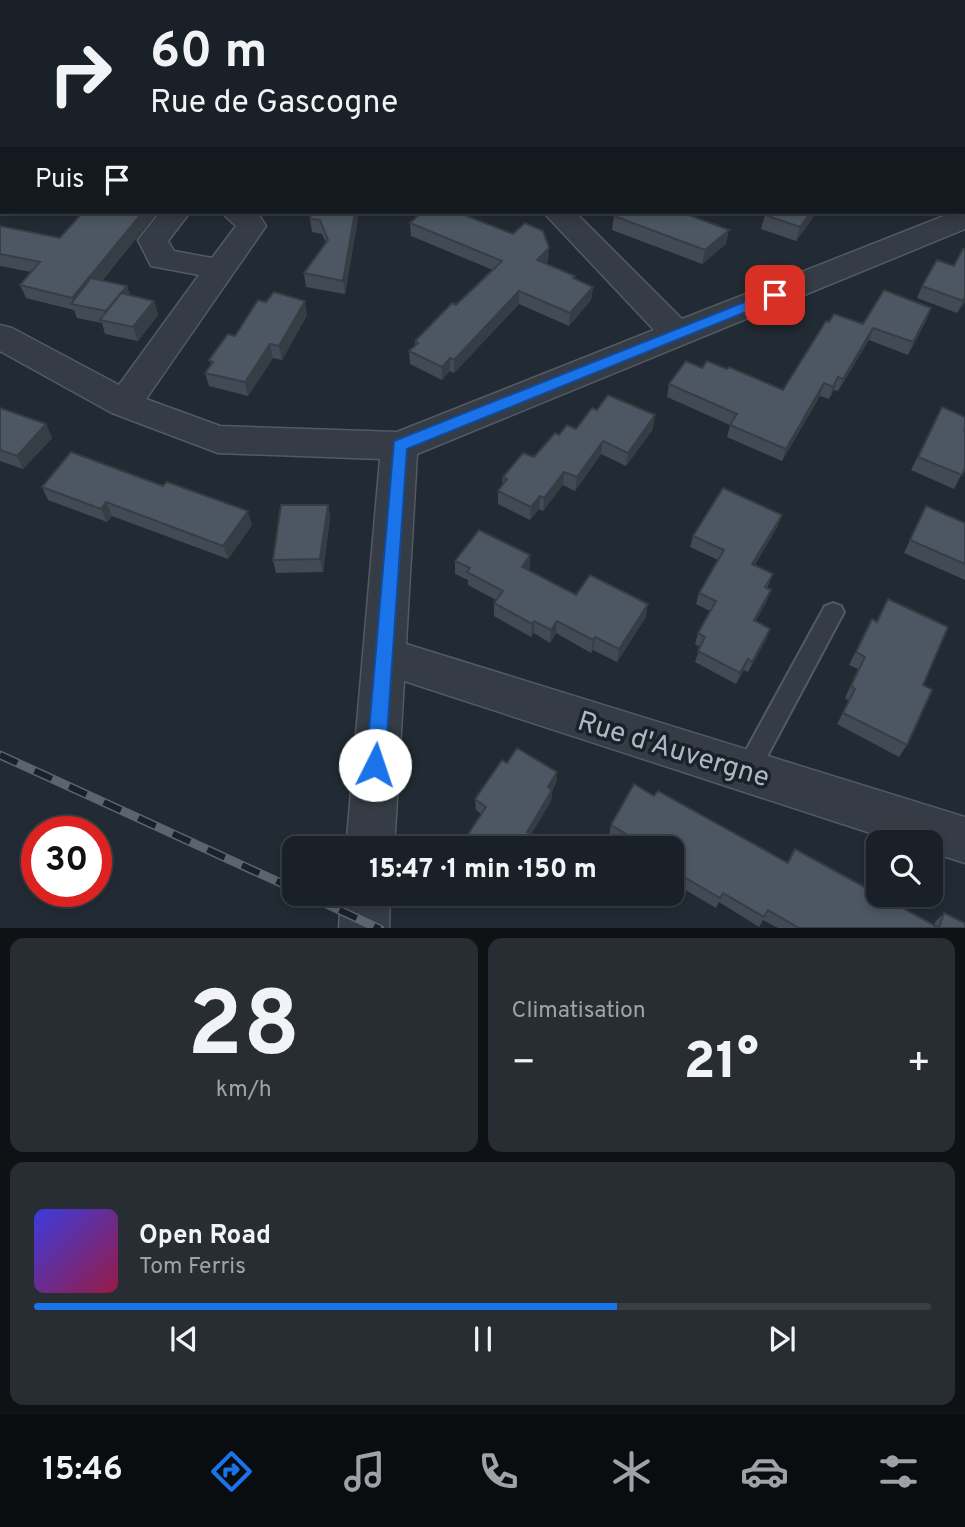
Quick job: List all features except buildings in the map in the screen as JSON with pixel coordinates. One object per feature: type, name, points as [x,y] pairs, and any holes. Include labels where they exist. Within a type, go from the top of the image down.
[{"type":"street","points":[[173,214],[153,240],[162,259],[220,269]]},
{"type":"street","points":[[124,404],[251,226],[244,214]]},
{"type":"street","points":[[560,214],[677,334]]},
{"type":"street","points":[[0,336],[124,404],[218,439],[399,446],[965,218]]},
{"type":"street","points":[[371,836],[399,446]]},
{"type":"street","name":"Rue d'Auvergne","points":[[383,656],[965,840]]},
{"type":"street","points":[[364,928],[365,906]]},
{"type":"lane","points":[[747,771],[833,612]]},
{"type":"railway","points":[[0,755],[282,884]]},
{"type":"railway","points":[[331,906],[378,928]]},
{"type":"route","points":[[375,765],[399,446],[775,295]]}]
